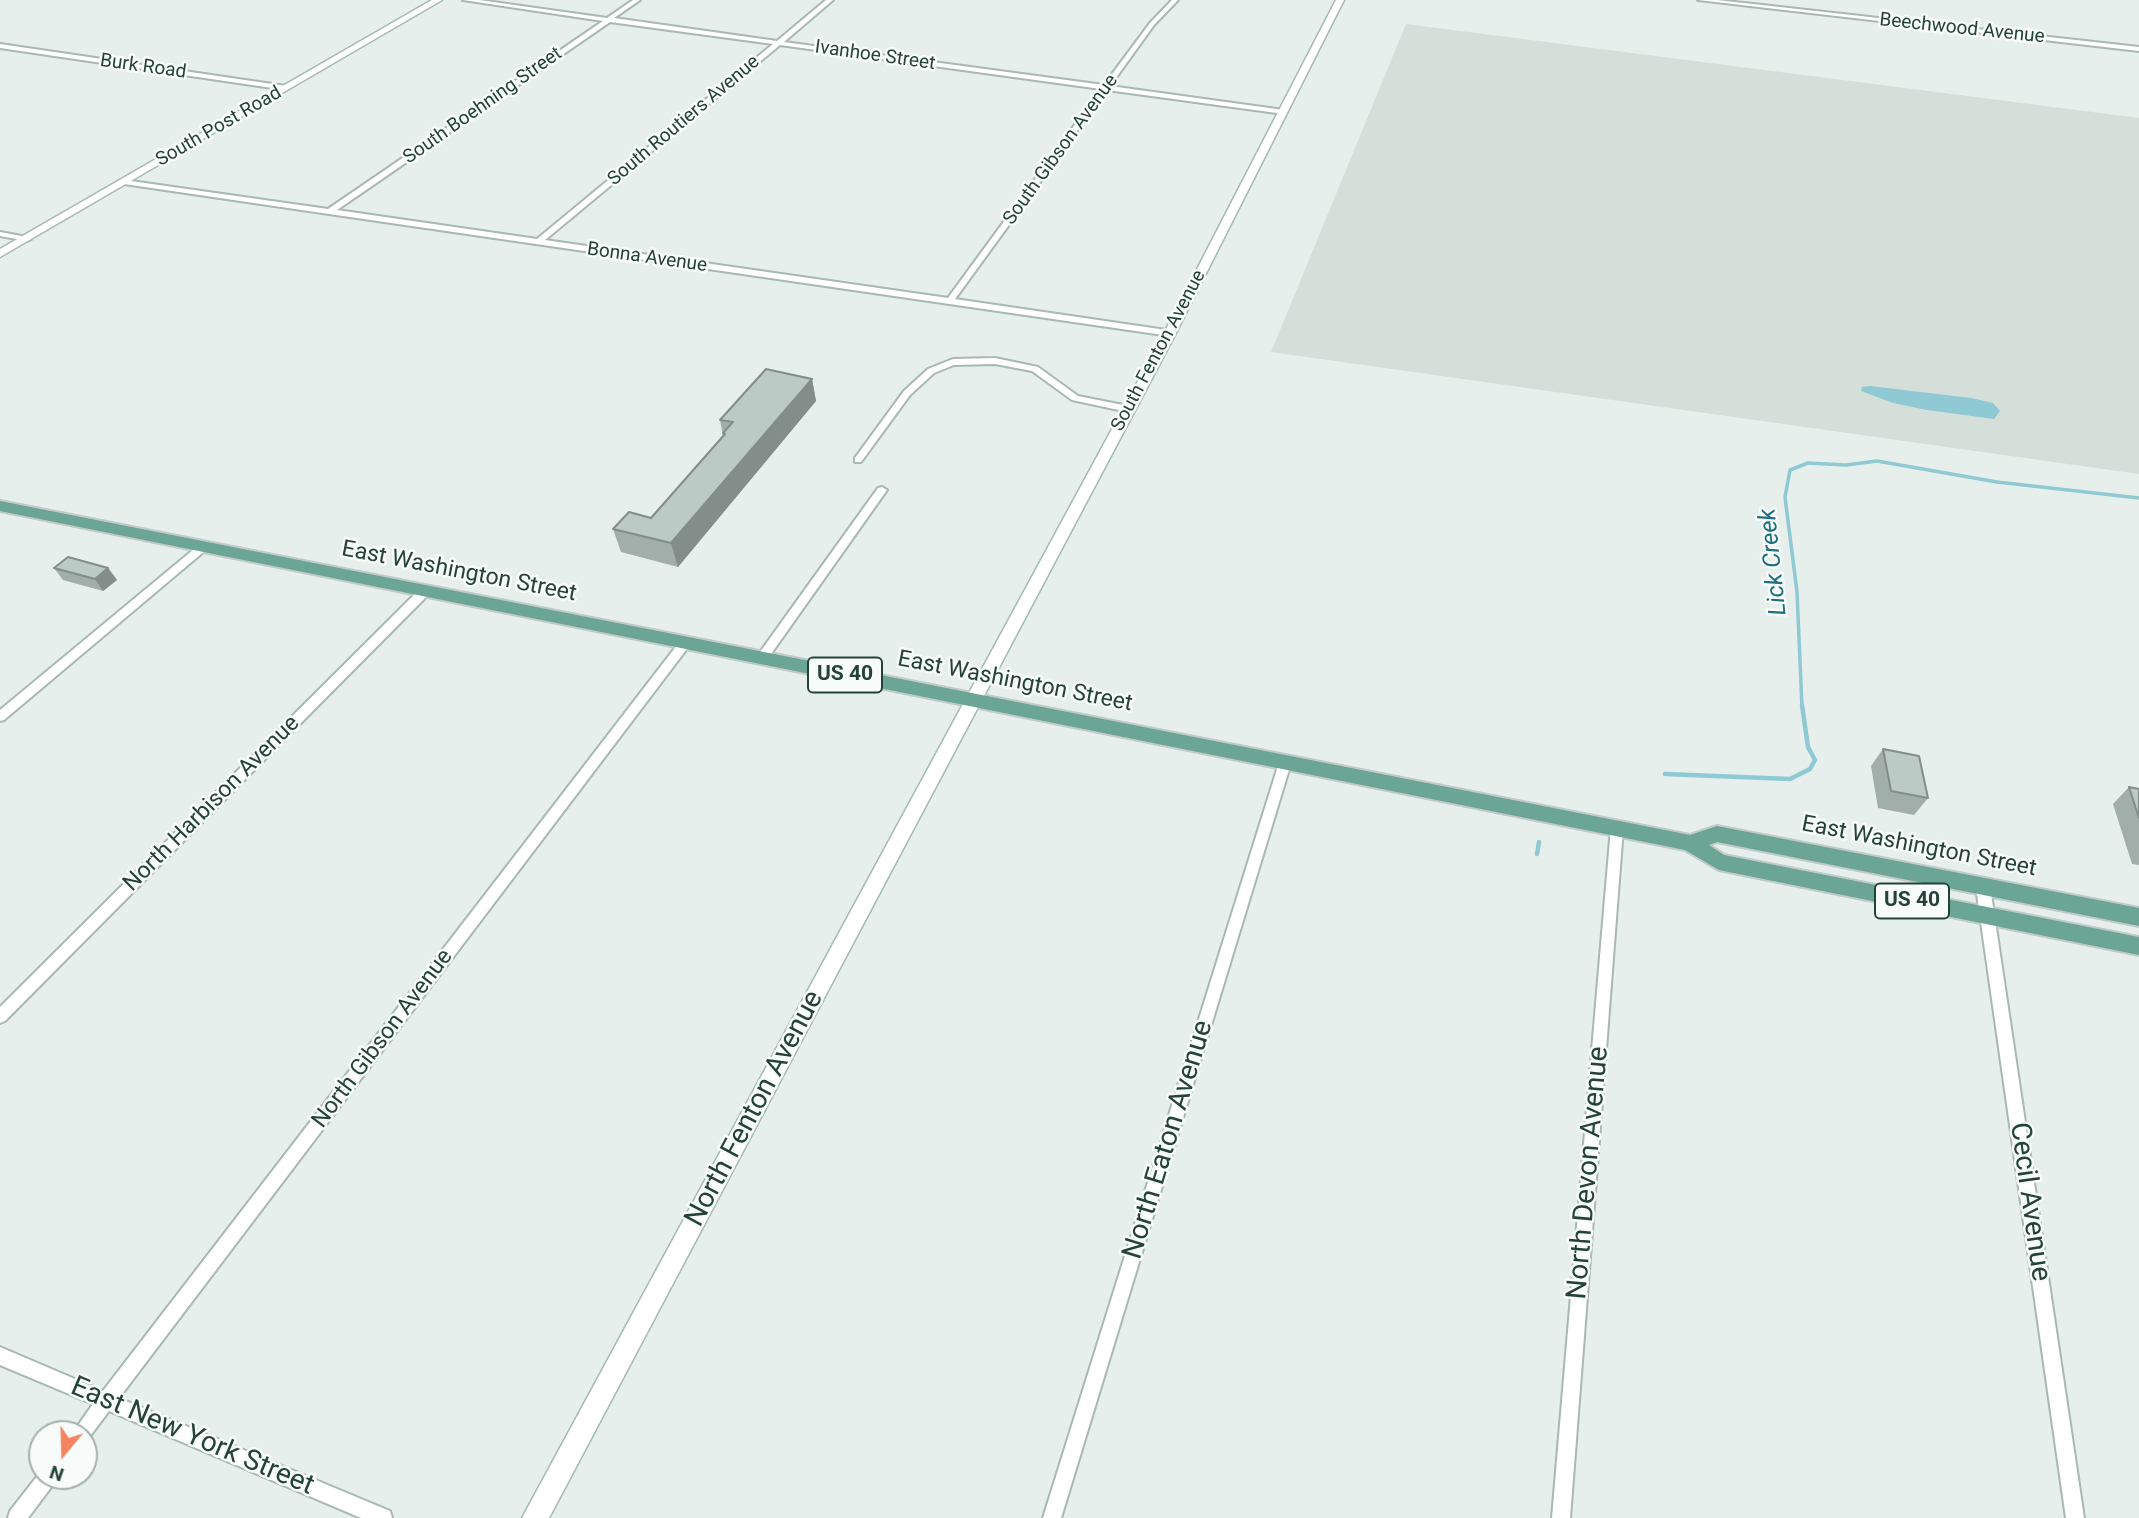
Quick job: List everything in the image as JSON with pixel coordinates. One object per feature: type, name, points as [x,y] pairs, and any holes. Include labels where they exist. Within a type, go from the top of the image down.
[{"type":"main road","name":"East Washington Street","points":[[0,506],[1690,843],[1719,862],[2139,946]]},
{"type":"main road","name":"East Washington Street","points":[[1690,843],[1717,834],[2139,917]]},
{"type":"street","name":"South Post Road","points":[[0,254],[438,0]]},
{"type":"street","name":"Ivanhoe Street","points":[[466,0],[1284,112]]},
{"type":"street","name":"South Boehning Street","points":[[330,212],[637,0]]},
{"type":"street","name":"South Routiers Avenue","points":[[538,242],[830,0]]},
{"type":"street","name":"South Gibson Avenue","points":[[950,301],[1156,19],[1175,0]]},
{"type":"street","name":"South Fenton Avenue","points":[[974,701],[1170,333],[1340,0]]},
{"type":"street","name":"Beechwood Avenue","points":[[1701,0],[2139,49]]},
{"type":"street","name":"Burk Road","points":[[0,46],[286,89]]},
{"type":"street","name":"Bonna Avenue","points":[[124,182],[1170,333]]},
{"type":"street","points":[[0,234],[27,239]]},
{"type":"street","points":[[858,460],[907,393],[931,371],[953,362],[995,361],[1035,369],[1075,398],[1128,409]]},
{"type":"street","points":[[762,658],[825,566],[882,490]]},
{"type":"street","points":[[0,717],[203,547]]},
{"type":"street","name":"North Harbison Avenue","points":[[0,1017],[425,591]]},
{"type":"street","name":"North Gibson Avenue","points":[[92,1420],[685,643]]},
{"type":"street","name":"North Fenton Avenue","points":[[536,1518],[974,701]]},
{"type":"street","name":"North Eaton Avenue","points":[[1052,1518],[1285,762]]},
{"type":"street","name":"North Devon Avenue","points":[[1560,1518],[1617,828]]},
{"type":"street","name":"Cecil Avenue","points":[[1983,887],[2075,1518]]},
{"type":"street","name":"East New York Street","points":[[0,1356],[383,1518]]},
{"type":"street","points":[[17,1518],[38,1490]]},
{"type":"shaded area","points":[[1406,24],[2139,118],[2139,474],[1271,352]]},
{"type":"water","points":[[1862,387],[1971,398],[1993,403],[2000,411],[1994,419],[1927,410],[1893,403],[1861,391]]},
{"type":"building","points":[[766,369],[812,379],[671,543],[613,529],[629,512],[651,518],[725,434],[723,433],[733,422],[720,420]]},
{"type":"building","points":[[68,557],[108,568],[95,579],[54,568]]},
{"type":"building","points":[[1883,749],[1919,756],[1928,798],[1891,791]]},
{"type":"building","points":[[2129,787],[2139,789],[2139,818]]},
{"type":"waterway","name":"Lick Creek","points":[[1802,707],[1797,592],[1785,497],[1790,470],[1808,463],[1846,465],[1877,461],[1997,482],[2139,498]]},
{"type":"waterway","name":"Lick Creek","points":[[1665,774],[1790,779],[1810,769],[1815,760],[1808,747],[1802,705]]},
{"type":"waterway","name":"Lick Creek","points":[[1537,854],[1539,842]]}]
